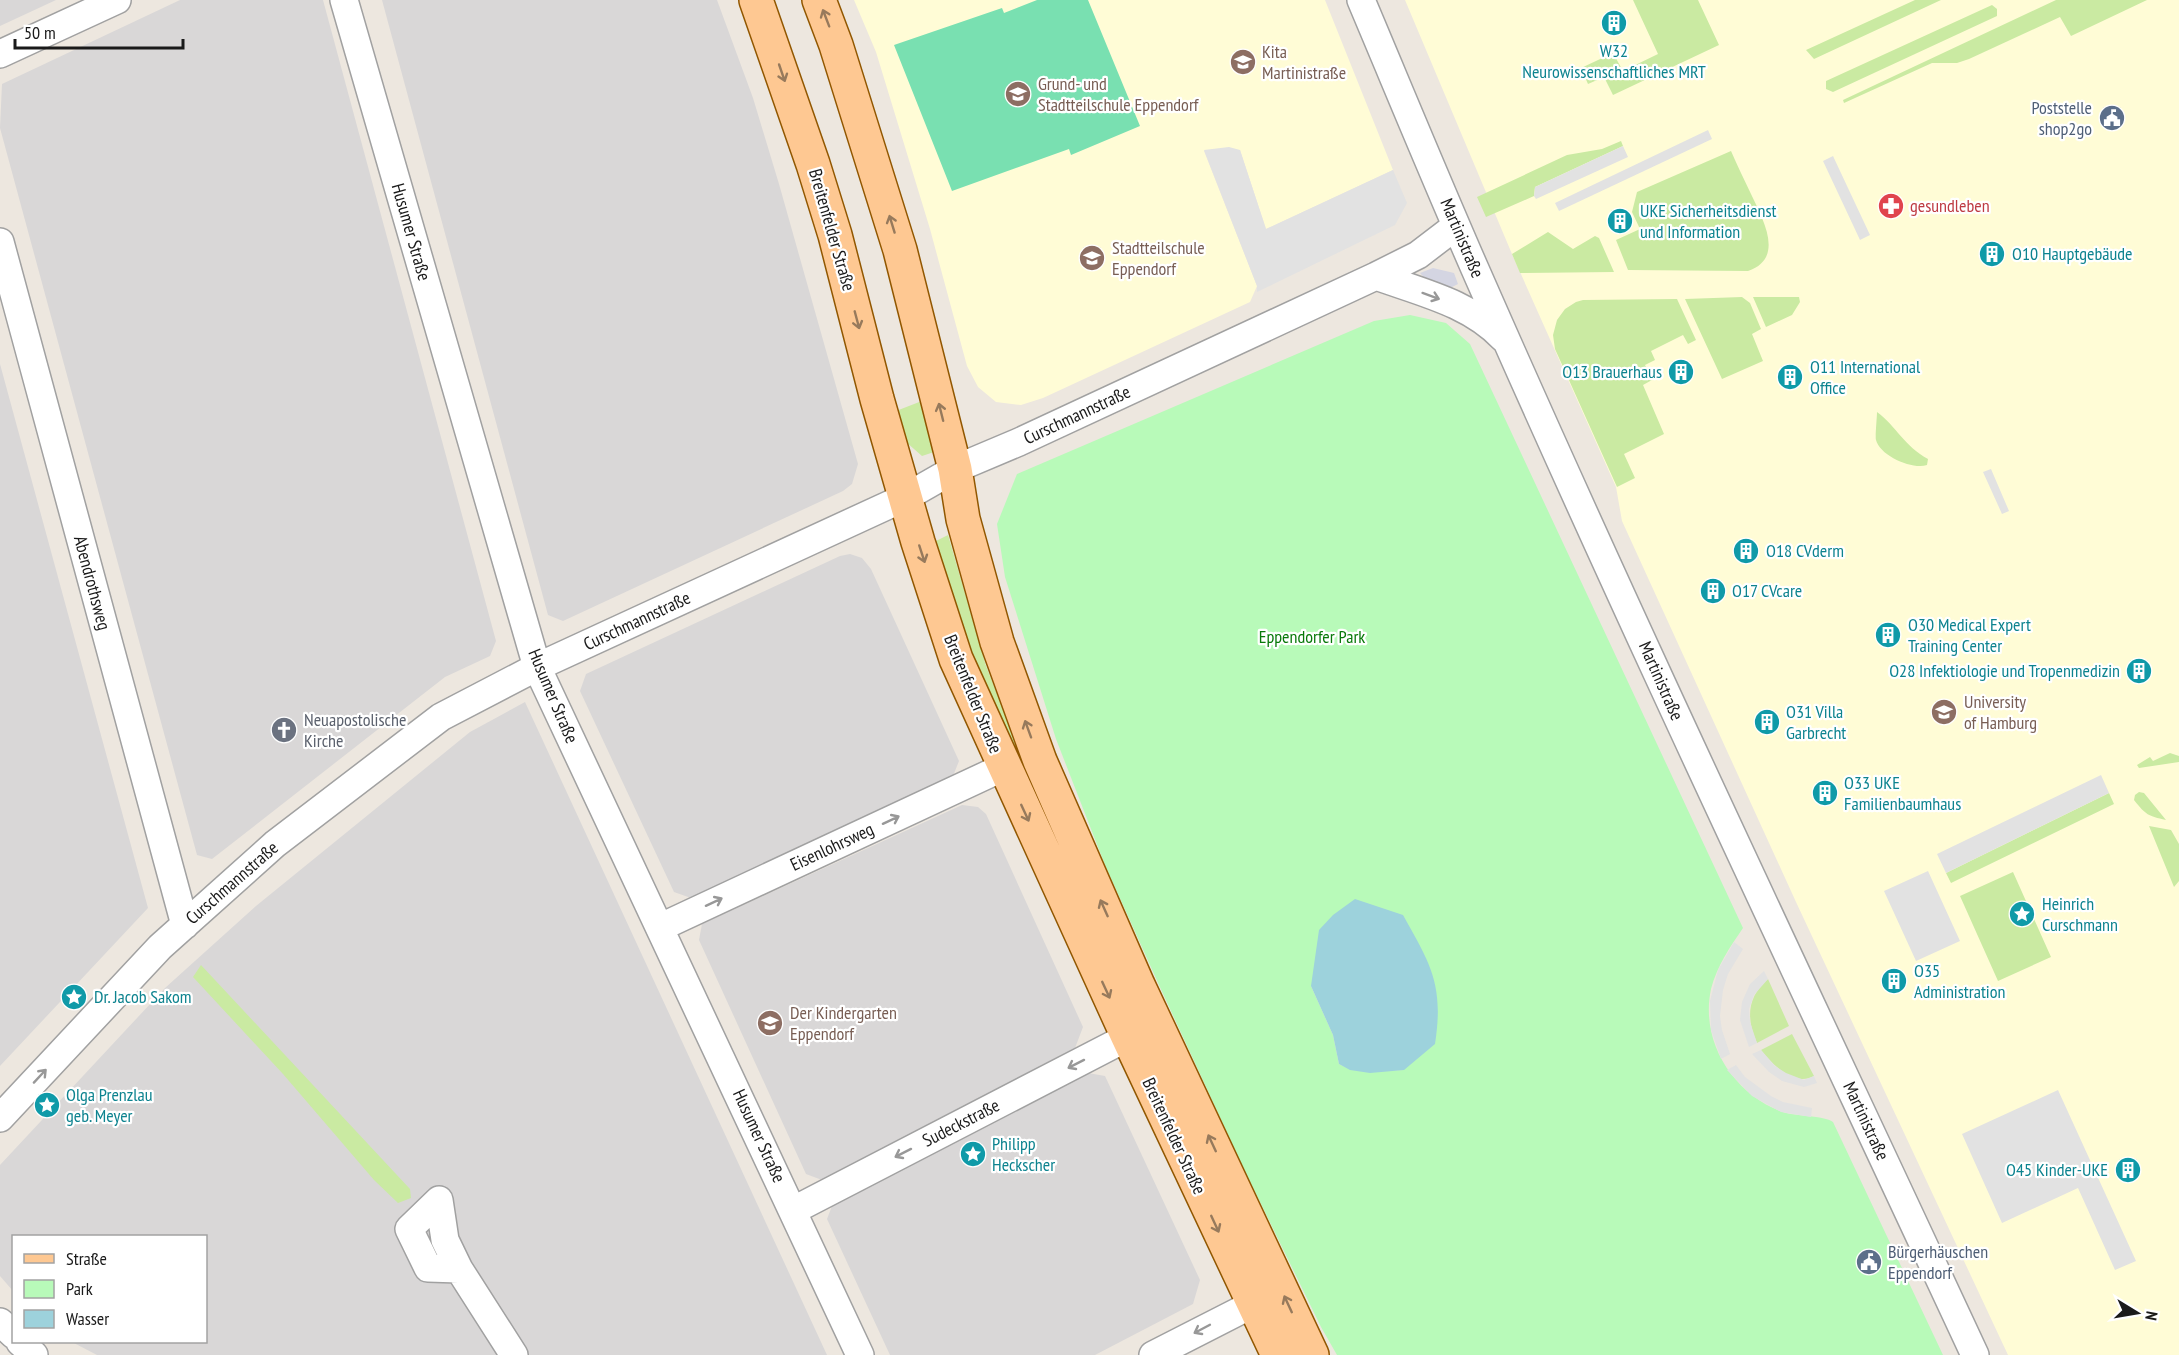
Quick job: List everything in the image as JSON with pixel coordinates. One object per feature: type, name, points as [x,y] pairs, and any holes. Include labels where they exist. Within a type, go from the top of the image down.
[{"type":"main road","name":"Breitenfelder Straße","points":[[756,0],[835,235],[877,399],[956,658],[1128,1037],[1278,1355]]},
{"type":"main road","name":"Breitenfelder Straße","points":[[819,0],[836,45],[900,249],[955,469],[963,519],[997,642],[1040,761],[1138,984],[1312,1355]]},
{"type":"street","points":[[0,54],[117,0]]},
{"type":"street","name":"Husumer Straße","points":[[344,0],[537,667],[794,1210],[860,1355]]},
{"type":"street","name":"Martinistraße","points":[[1361,0],[1456,226],[1510,346],[1747,869],[1975,1355]]},
{"type":"street","name":"Curschmannstraße","points":[[0,1118],[160,947],[184,925],[275,844],[441,717],[537,667],[906,497],[955,469],[1019,442],[1376,276],[1418,255],[1456,226]]},
{"type":"street","name":"Abendrothsweg","points":[[0,242],[184,925]]},
{"type":"street","points":[[1376,276],[1469,310],[1491,325],[1510,346]]},
{"type":"street","name":"Eisenlohrsweg","points":[[661,927],[1004,767]]},
{"type":"street","name":"Sudeckstraße","points":[[794,1210],[1128,1037]]},
{"type":"street","points":[[459,1269],[514,1355]]},
{"type":"street","points":[[1153,1355],[1253,1304]]},
{"type":"street","points":[[0,1322],[12,1333]]},
{"type":"street","points":[[22,1343],[34,1355]]},
{"type":"shaded area","points":[[0,0],[56,0],[0,26]]},
{"type":"shaded area","points":[[180,0],[323,0],[496,641],[490,656],[445,677],[212,859],[197,855],[0,128],[2,84]]},
{"type":"shaded area","points":[[382,0],[717,0],[753,98],[858,464],[852,484],[843,491],[563,621],[548,615]]},
{"type":"shaded area","points":[[854,0],[1325,0],[1393,170],[1266,229],[1240,150],[1204,151],[1257,286],[1250,302],[1043,398],[1021,405],[996,402],[978,387],[967,366],[930,229],[876,52]]},
{"type":"shaded area","name":"University of Hamburg","points":[[1405,0],[2179,0],[2179,1355],[2008,1355],[1796,902],[1622,521],[1616,487],[1512,254]]},
{"type":"shaded area","points":[[1708,130],[1712,139],[1559,211],[1555,203]]},
{"type":"shaded area","points":[[1623,146],[1628,157],[1536,199],[1534,196],[1535,187]]},
{"type":"shaded area","points":[[1229,147],[1240,150],[1266,229],[1393,170],[1407,203],[1395,225],[1257,292],[1257,286],[1204,150]]},
{"type":"shaded area","points":[[1833,156],[1870,235],[1860,240],[1823,161]]},
{"type":"shaded area","points":[[1433,268],[1454,273],[1458,284],[1446,290],[1430,284],[1420,273]]},
{"type":"shaded area","points":[[0,364],[148,908],[0,1066]]},
{"type":"shaded area","points":[[1991,469],[2009,511],[2002,514],[1983,472]]},
{"type":"shaded area","points":[[850,554],[862,558],[871,569],[959,761],[953,776],[691,898],[674,892],[580,691],[586,674],[840,556]]},
{"type":"shaded area","points":[[525,702],[827,1355],[97,1355],[74,1343],[207,1343],[207,1235],[12,1235],[12,1290],[0,1276],[0,1165],[165,988],[256,906],[470,732]]},
{"type":"shaded area","points":[[2101,775],[2109,793],[1946,873],[1937,854]]},
{"type":"shaded area","points":[[962,805],[978,807],[986,814],[1083,1027],[1075,1048],[822,1180],[806,1174],[699,940],[702,924]]},
{"type":"shaded area","points":[[1928,871],[1960,941],[1916,961],[1884,891]]},
{"type":"shaded area","points":[[1734,942],[1743,949],[1728,974],[1723,990],[1720,1016],[1730,1054],[1721,1059],[1711,1030],[1710,1001],[1718,970]]},
{"type":"shaded area","points":[[1764,971],[1768,979],[1754,995],[1749,1009],[1750,1022],[1757,1043],[1749,1047],[1740,1020],[1742,1002],[1750,984]]},
{"type":"shaded area","points":[[1761,1050],[1775,1066],[1786,1073],[1804,1080],[1814,1076],[1817,1083],[1804,1087],[1782,1081],[1769,1072],[1752,1054]]},
{"type":"shaded area","points":[[1736,1065],[1745,1077],[1771,1096],[1783,1102],[1812,1108],[1811,1117],[1781,1112],[1752,1096],[1727,1070]]},
{"type":"shaded area","points":[[1088,1073],[1105,1076],[1200,1280],[1193,1304],[1095,1355],[890,1355],[827,1219],[832,1206]]},
{"type":"shaded area","points":[[2058,1090],[2136,1261],[2115,1270],[2078,1188],[2002,1223],[1962,1134]]},
{"type":"green space","name":"Grund- und Stadtteilschule Eppendorf","points":[[1037,0],[1088,0],[1140,126],[1071,155],[1069,149],[952,191],[894,45],[1002,8],[1004,13]]},
{"type":"green space","points":[[1633,0],[1698,0],[1719,45],[1613,95],[1604,77],[1588,84],[1581,68],[1613,53],[1623,71],[1658,54]]},
{"type":"green space","points":[[1915,0],[1941,0],[1814,59],[1806,50]]},
{"type":"green space","points":[[2056,0],[2147,0],[2071,36],[2060,17],[1969,59],[1957,63],[1932,63],[1844,103],[1843,100]]},
{"type":"green space","points":[[1992,5],[1997,9],[1997,16],[1833,92],[1826,89],[1826,81]]},
{"type":"green space","points":[[1621,141],[1623,146],[1535,187],[1534,196],[1486,217],[1477,197],[1567,155],[1602,149]]},
{"type":"green space","points":[[1731,151],[1765,225],[1769,247],[1766,257],[1759,265],[1748,271],[1628,270],[1616,240],[1640,229],[1632,212],[1637,192]]},
{"type":"green space","points":[[1548,232],[1573,249],[1595,236],[1599,238],[1614,272],[1520,273],[1512,254]]},
{"type":"green space","points":[[1742,297],[1750,303],[1761,329],[1752,334],[1763,361],[1722,379],[1685,299]]},
{"type":"green space","points":[[1753,297],[1799,297],[1800,302],[1792,315],[1766,327]]},
{"type":"green space","points":[[1677,299],[1696,340],[1688,344],[1683,335],[1651,351],[1655,360],[1645,365],[1652,380],[1643,385],[1664,434],[1624,454],[1635,478],[1617,487],[1555,349],[1553,335],[1557,320],[1565,309],[1583,300]]},
{"type":"green space","name":"Eppendorfer Park","points":[[1410,315],[1446,323],[1470,344],[1743,928],[1720,965],[1711,989],[1710,1027],[1715,1045],[1734,1078],[1763,1102],[1786,1113],[1823,1118],[1833,1122],[1943,1355],[1337,1355],[1321,1327],[1242,1165],[1105,865],[1056,739],[1005,577],[997,524],[1017,474],[1374,321]],"holes":[[[1311,986],[1404,1070],[1371,1072],[1355,1070],[1339,1064],[1333,1035]]]},
{"type":"green space","points":[[927,399],[934,452],[922,456],[906,442],[896,411]]},
{"type":"green space","points":[[1877,412],[1913,448],[1928,459],[1927,465],[1906,464],[1890,456],[1879,446],[1876,440]]},
{"type":"green space","points":[[948,535],[986,666],[1026,767],[1129,998],[971,664],[930,544]]},
{"type":"green space","points":[[2170,753],[2179,756],[2179,762],[2139,768],[2137,765],[2150,757],[2153,761]]},
{"type":"green space","points":[[2139,792],[2144,793],[2166,820],[2151,816],[2142,809],[2134,800],[2135,795]]},
{"type":"green space","points":[[2109,793],[2114,804],[1951,883],[1946,873]]},
{"type":"green space","points":[[2149,826],[2171,830],[2179,844],[2179,881],[2174,887]]},
{"type":"green space","points":[[2013,872],[2051,957],[1998,981],[1960,896]]},
{"type":"green space","points":[[201,965],[410,1189],[411,1198],[398,1203],[374,1180],[283,1074],[193,977]]},
{"type":"green space","points":[[1768,979],[1789,1026],[1757,1043],[1751,1025],[1750,1009],[1756,993]]},
{"type":"green space","points":[[1792,1034],[1814,1076],[1806,1079],[1792,1077],[1778,1068],[1761,1050]]},
{"type":"water","points":[[1355,899],[1403,915],[1433,976],[1438,1006],[1435,1044],[1404,1070],[1370,1073],[1350,1070],[1339,1064],[1333,1035],[1311,986],[1319,930],[1333,915]]},
{"type":"place","name":"W32 Neurowissenschaftliches MRT","points":[[1614,23]]},
{"type":"place","name":"Kita Martinistraße","points":[[1243,62]]},
{"type":"place","name":"Grund- und Stadtteilschule Eppendorf","points":[[1018,94]]},
{"type":"place","name":"Poststelle shop2go","points":[[2112,118]]},
{"type":"place","name":"gesundleben","points":[[1891,206]]},
{"type":"place","name":"UKE Sicherheitsdienst und Information","points":[[1620,221]]},
{"type":"place","name":"O10 Hauptgebäude","points":[[1992,254]]},
{"type":"place","name":"Stadtteilschule Eppendorf","points":[[1092,258]]},
{"type":"place","name":"O13 Brauerhaus","points":[[1681,372]]},
{"type":"place","name":"O11 International Office","points":[[1790,377]]},
{"type":"place","name":"O18 CVderm","points":[[1746,551]]},
{"type":"place","name":"O17 CVcare","points":[[1713,591]]},
{"type":"place","name":"O30 Medical Expert Training Center","points":[[1888,635]]},
{"type":"place","name":"O28 Infektiologie und Tropenmedizin","points":[[2139,671]]},
{"type":"place","name":"University of Hamburg","points":[[1944,712]]},
{"type":"place","name":"O31 Villa Garbrecht","points":[[1767,722]]},
{"type":"place","name":"Neuapostolische Kirche","points":[[284,730]]},
{"type":"place","name":"O33 UKE Familienbaumhaus","points":[[1825,793]]},
{"type":"place","name":"Heinrich Curschmann","points":[[2022,914]]},
{"type":"place","name":"O35 Administration","points":[[1894,981]]},
{"type":"place","name":"Dr. Jacob Sakom","points":[[74,997]]},
{"type":"place","name":"Der Kindergarten Eppendorf","points":[[770,1023]]},
{"type":"place","name":"Olga Prenzlau geb. Meyer","points":[[47,1105]]},
{"type":"place","name":"Philipp Heckscher","points":[[973,1154]]},
{"type":"place","name":"O45 Kinder-UKE","points":[[2128,1170]]},
{"type":"place","name":"Bürgerhäuschen Eppendorf","points":[[1869,1262]]}]
